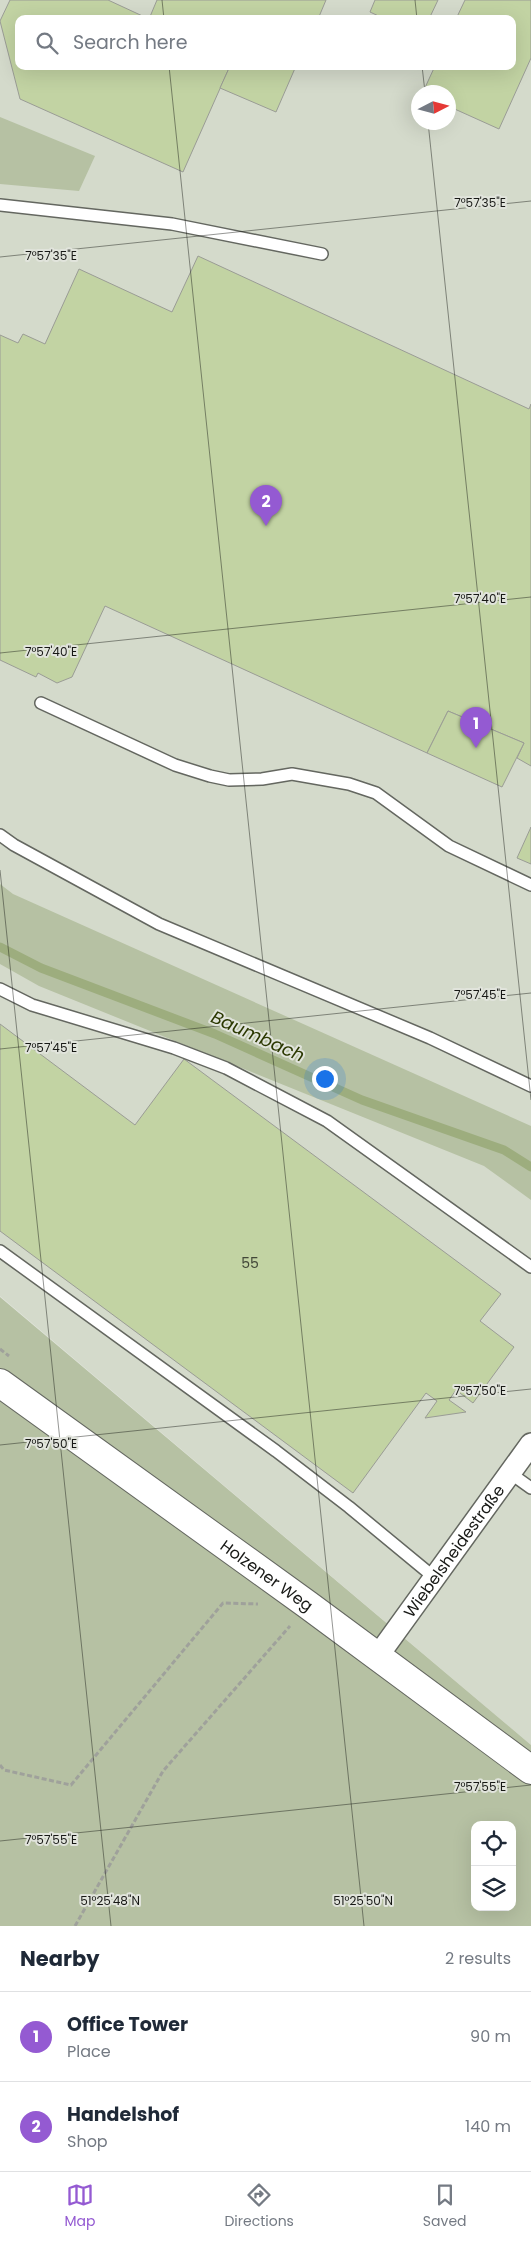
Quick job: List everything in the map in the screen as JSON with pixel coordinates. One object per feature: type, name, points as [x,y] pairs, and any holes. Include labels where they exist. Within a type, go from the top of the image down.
[{"type":"main road","name":"Holzener Weg","points":[[0,1383],[308,1605],[531,1770]]},
{"type":"street","name":"Wiebelsheidestraße","points":[[377,1657],[531,1444]]},
{"type":"lane","points":[[0,205],[172,224],[322,254]]},
{"type":"lane","points":[[41,702],[175,765],[210,776],[236,780],[262,779],[292,774],[350,784],[376,793],[449,846],[531,885]]},
{"type":"lane","points":[[0,835],[14,845],[159,924],[430,1038],[531,1086]]},
{"type":"lane","points":[[0,989],[32,1005],[174,1048],[226,1068],[328,1121],[531,1267]]},
{"type":"lane","points":[[0,1251],[276,1451],[349,1507],[435,1578]]},
{"type":"lane","points":[[510,1473],[531,1488]]},
{"type":"path","points":[[0,1765],[4,1770],[71,1785],[223,1603],[260,1604]]},
{"type":"path","points":[[75,1926],[163,1771],[308,1605]]},
{"type":"shaded area","points":[[0,0],[531,0],[531,1745],[0,1296]]},
{"type":"green space","points":[[0,117],[95,156],[79,191],[0,184]]},
{"type":"green space","points":[[0,884],[13,894],[531,1126],[531,1200],[484,1166],[39,986],[0,964]]},
{"type":"green space","points":[[0,1297],[531,1745],[531,1926],[0,1926]]},
{"type":"building","points":[[10,0],[108,0],[140,15],[15,15],[15,70],[228,70],[183,172],[20,99],[0,21]]},
{"type":"building","points":[[157,0],[326,0],[320,15],[151,15]]},
{"type":"building","points":[[375,0],[438,0],[431,15],[376,15],[370,12]]},
{"type":"building","points":[[465,0],[531,0],[531,58],[499,129],[456,110],[456,85],[426,85],[433,70],[516,70],[516,15],[458,15]]},
{"type":"building","points":[[228,70],[294,70],[276,112],[220,88]]},
{"type":"building","points":[[198,256],[529,409],[531,404],[531,766],[517,758],[524,743],[448,711],[427,753],[105,606],[72,677],[57,683],[38,673],[36,677],[0,660],[0,335],[18,343],[23,334],[45,344],[79,269],[172,312]]},
{"type":"building","points":[[448,711],[524,743],[502,787],[427,753]]},
{"type":"building","points":[[531,827],[531,864],[517,858]]},
{"type":"building","points":[[0,1024],[135,1125],[184,1059],[501,1294],[480,1321],[514,1347],[473,1403],[456,1390],[449,1400],[466,1412],[425,1418],[437,1401],[426,1393],[353,1493],[0,1231]]},
{"type":"waterway","name":"Baumbach","points":[[0,947],[41,968],[215,1034],[362,1100],[504,1150],[531,1167]]},
{"type":"place","name":"Handelshof","points":[[266,526]]},
{"type":"place","name":"Office Tower","points":[[476,748]]}]
